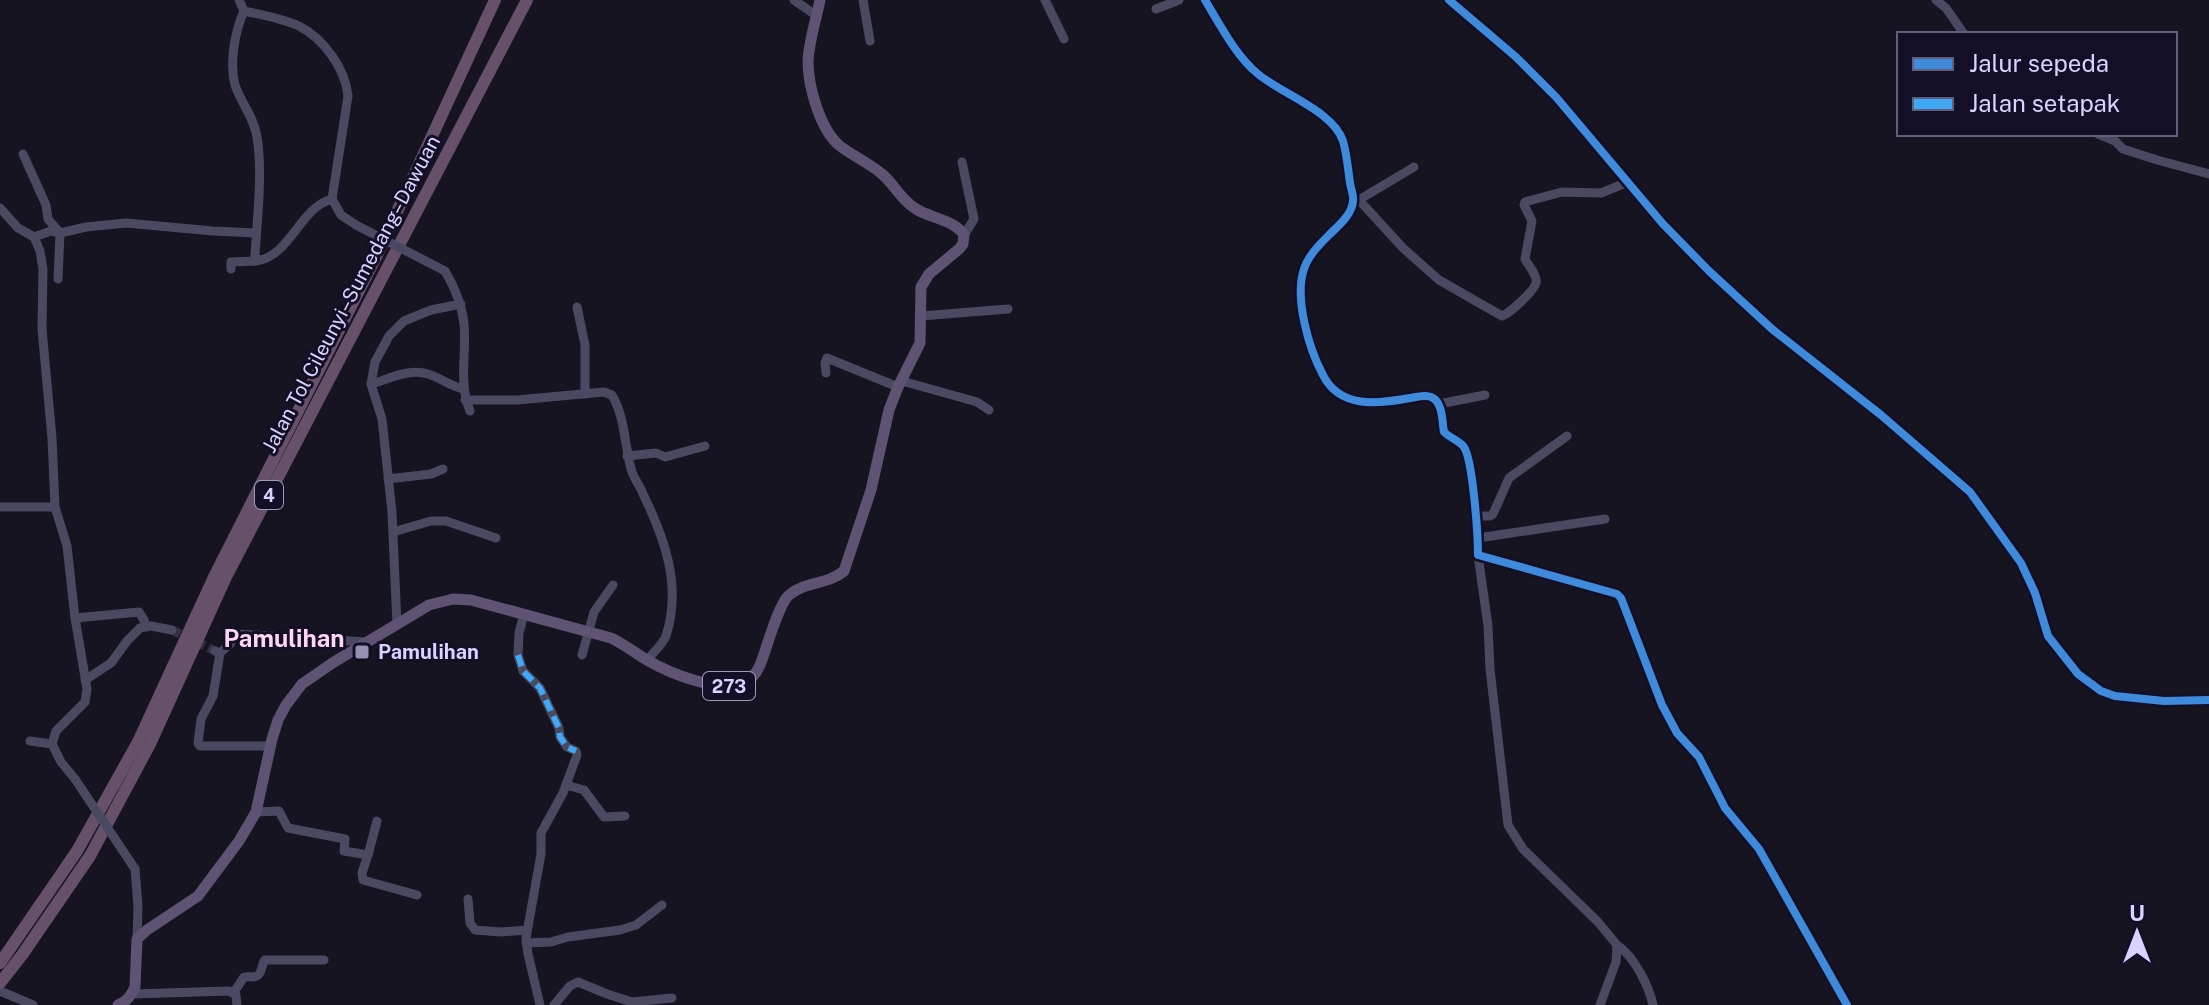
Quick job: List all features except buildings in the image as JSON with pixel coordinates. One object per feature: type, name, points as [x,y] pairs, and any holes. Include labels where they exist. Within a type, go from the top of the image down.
[{"type":"highway","name":"Jalan Tol Cileunyi–Sumedang–Dawuan","points":[[0,963],[77,851],[138,742],[214,577],[377,255],[495,0]]},
{"type":"highway","name":"Jalan Tol Cileunyi–Sumedang–Dawuan","points":[[0,983],[90,856],[143,758],[226,577],[527,0]]},
{"type":"main road","points":[[820,0],[808,66],[810,84],[826,130],[841,147],[881,173],[912,207],[958,227],[964,235]]},
{"type":"main road","name":"273","points":[[137,939],[202,891],[239,841],[256,812],[270,746],[281,713],[302,684],[429,605],[453,599],[471,600],[589,632],[619,641],[647,660],[711,685],[737,685],[753,677],[781,606],[788,596],[801,588],[834,579],[844,571],[871,490],[886,420],[920,343],[920,293],[923,282],[959,249],[964,235]]},
{"type":"main road","points":[[118,1005],[132,994],[136,980],[137,939]]},
{"type":"street","points":[[239,0],[244,11],[233,62],[235,85],[257,136],[256,261]]},
{"type":"street","points":[[794,0],[817,16]]},
{"type":"street","points":[[863,0],[870,41]]},
{"type":"street","points":[[1156,9],[1179,0]]},
{"type":"street","points":[[1205,0],[1244,60],[1258,74],[1323,116],[1337,131],[1342,138],[1356,201],[1439,280],[1502,316],[1528,295],[1536,282],[1525,259],[1532,221],[1525,202],[1562,192],[1601,193],[1628,182]]},
{"type":"street","points":[[1449,0],[1516,57],[1556,97],[1663,224],[1772,329],[1881,415],[1970,492],[2021,563],[2035,593],[2048,636],[2078,674],[2101,691],[2115,696],[2164,701],[2209,700]]},
{"type":"street","points":[[1936,0],[1946,8],[1963,32]]},
{"type":"street","points":[[1047,1],[1064,39]]},
{"type":"street","points":[[244,11],[301,27],[320,42],[341,71],[348,96],[332,199],[341,215],[356,225],[445,271],[461,304],[465,326],[464,395],[470,411]]},
{"type":"street","points":[[2103,136],[2123,149],[2209,174]]},
{"type":"street","points":[[23,154],[46,205],[48,219],[60,233],[58,279]]},
{"type":"street","points":[[962,162],[974,219],[964,235]]},
{"type":"street","points":[[1414,167],[1356,201],[1344,221],[1312,253],[1303,270],[1302,309],[1312,351],[1331,388],[1354,401],[1370,403],[1424,396],[1433,398],[1439,404],[1444,432],[1464,446],[1478,538],[1508,825],[1523,849],[1626,953],[1650,993],[1653,1005]]},
{"type":"street","points":[[231,269],[231,262],[262,261],[277,252],[312,210],[332,199]]},
{"type":"street","points":[[0,208],[18,228],[34,237],[40,251],[43,269],[42,329],[55,507],[67,546],[87,696],[85,702],[56,731],[52,744],[61,762],[135,869],[137,939]]},
{"type":"street","points":[[34,237],[51,231],[60,233],[126,223],[256,233]]},
{"type":"street","points":[[397,625],[393,532],[382,419],[371,384],[375,362],[389,336],[404,321],[431,310],[461,304]]},
{"type":"street","points":[[577,307],[585,345],[585,394]]},
{"type":"street","points":[[921,316],[1008,309]]},
{"type":"street","points":[[826,373],[827,358],[900,384],[977,402],[989,410]]},
{"type":"street","points":[[371,384],[414,372],[427,374],[464,395],[517,400],[604,392],[612,395],[623,419],[627,456],[634,478],[668,554],[673,589],[665,638],[647,660]]},
{"type":"street","points":[[1439,404],[1485,395]]},
{"type":"street","points":[[1475,516],[1493,514],[1511,476],[1567,436]]},
{"type":"street","points":[[627,456],[652,453],[668,457],[705,446]]},
{"type":"street","points":[[388,479],[431,474],[443,469]]},
{"type":"street","points":[[0,507],[55,507]]},
{"type":"street","points":[[1478,538],[1605,519]]},
{"type":"street","points":[[393,532],[431,521],[446,521],[496,538]]},
{"type":"street","points":[[1478,555],[1617,594],[1621,598],[1662,705],[1677,733],[1701,760],[1718,799],[1759,849],[1847,1005]]},
{"type":"street","points":[[582,655],[598,604],[613,585]]},
{"type":"street","points":[[75,618],[139,612],[145,626]]},
{"type":"street","points":[[524,614],[518,655],[523,671],[540,688],[559,728],[560,737],[577,755],[566,785],[541,833],[541,854],[526,943],[540,1005]]},
{"type":"street","points":[[85,680],[111,663],[127,641],[145,626],[172,630]]},
{"type":"street","points":[[270,746],[200,746],[198,743],[201,719],[213,696],[218,652],[230,644],[237,634],[367,642]]},
{"type":"street","points":[[30,741],[52,744]]},
{"type":"street","points":[[566,785],[584,790],[604,817],[625,816]]},
{"type":"street","points":[[256,812],[279,811],[288,828],[344,839],[344,851],[368,855]]},
{"type":"street","points":[[377,821],[362,873],[363,880],[417,895]]},
{"type":"street","points":[[468,899],[470,923],[475,930],[527,930]]},
{"type":"street","points":[[526,943],[551,942],[620,930],[636,925],[662,905]]},
{"type":"street","points":[[1600,1005],[1616,962],[1617,945]]},
{"type":"street","points":[[237,1005],[234,992],[244,977],[261,973],[265,960],[324,960]]},
{"type":"street","points":[[554,1005],[570,986],[578,982],[632,1002],[672,998]]},
{"type":"street","points":[[0,991],[33,1005]]},
{"type":"street","points":[[132,994],[234,992]]},
{"type":"tunnel","points":[[172,630],[215,651]]},
{"type":"marked path","points":[[518,655],[523,671],[540,688],[559,728],[560,737],[567,747],[576,751]]},
{"type":"cycle path","points":[[1205,0],[1250,67],[1318,112],[1337,130],[1343,141],[1352,206],[1344,220],[1311,255],[1301,281],[1304,323],[1313,352],[1330,386],[1339,394],[1361,402],[1431,397],[1440,409],[1444,432],[1462,445],[1467,455],[1478,555],[1617,594],[1621,598],[1662,705],[1677,733],[1699,757],[1725,808],[1759,849],[1847,1005]]},
{"type":"cycle path","points":[[1449,0],[1516,57],[1556,97],[1663,224],[1709,271],[1772,329],[1881,415],[1970,492],[2021,563],[2035,593],[2048,636],[2078,674],[2101,691],[2115,696],[2164,701],[2209,700]]},
{"type":"place","name":"Pamulihan","points":[[362,652]]},
{"type":"district","name":"Pamulihan","points":[[284,638]]}]
